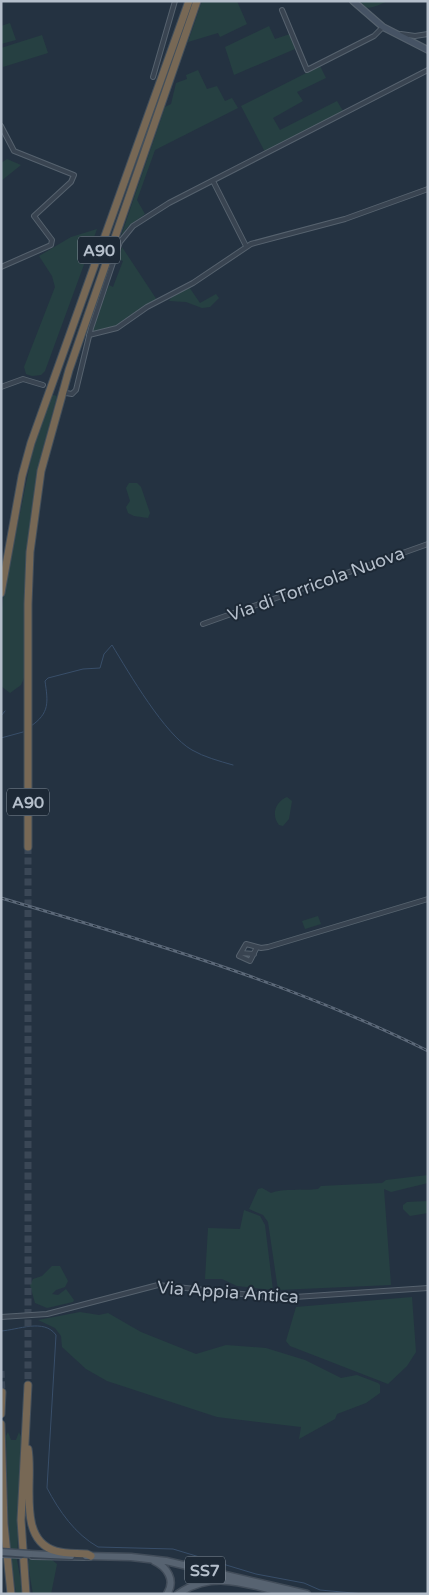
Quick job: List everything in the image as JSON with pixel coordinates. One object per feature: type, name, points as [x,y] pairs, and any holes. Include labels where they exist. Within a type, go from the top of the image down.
[{"type":"highway","name":"A90","points":[[1,593],[22,476],[31,443],[189,1]]},
{"type":"highway","name":"A90","points":[[28,847],[28,596],[32,536],[40,478],[51,431],[69,370],[197,1]]},
{"type":"highway","points":[[26,1594],[21,1536],[28,1384]]},
{"type":"highway","points":[[1,1414],[2,1392]]},
{"type":"highway","points":[[1,1424],[6,1551],[11,1594]]},
{"type":"highway","points":[[25,1446],[30,1464],[30,1519],[36,1536],[51,1549],[91,1556]]},
{"type":"main road","points":[[353,1],[383,28],[428,50]]},
{"type":"main road","name":"SS7","points":[[1,1554],[104,1556],[148,1559],[307,1594]]},
{"type":"main road","points":[[148,1559],[162,1566],[168,1573],[171,1586],[167,1594]]},
{"type":"main road","name":"SS7","points":[[178,1594],[198,1583],[219,1579],[288,1594]]},
{"type":"street","points":[[153,77],[174,1]]},
{"type":"street","points":[[282,10],[307,70],[374,36],[383,28]]},
{"type":"street","points":[[393,33],[414,36],[428,34]]},
{"type":"street","points":[[66,393],[71,394],[76,390],[89,335],[116,252],[125,234],[153,212],[428,70]]},
{"type":"street","points":[[1,126],[13,150],[74,175],[71,182],[34,216],[52,240],[51,245],[1,267]]},
{"type":"street","points":[[213,180],[246,246]]},
{"type":"street","points":[[89,335],[117,328],[147,307],[193,282],[246,246],[345,219],[428,189]]},
{"type":"street","points":[[1,387],[23,379],[43,386]]},
{"type":"street","points":[[51,388],[58,390]]},
{"type":"street","name":"Via di Torricola Nuova","points":[[203,624],[428,544]]},
{"type":"street","points":[[257,947],[250,961],[239,956],[246,944],[268,947],[428,899]]},
{"type":"street","name":"Via Appia Antica","points":[[1,1317],[47,1314],[158,1285],[286,1298],[428,1288]]},
{"type":"street","points":[[29,1555],[64,1559],[104,1556]]},
{"type":"green space","points":[[202,1],[237,1],[247,24],[220,37],[218,33],[188,42]]},
{"type":"green space","points":[[356,1],[388,1],[368,8]]},
{"type":"green space","points":[[10,23],[16,40],[1,44],[1,26]]},
{"type":"green space","points":[[269,26],[275,39],[290,34],[295,49],[234,75],[225,47]]},
{"type":"green space","points":[[42,35],[48,53],[3,67],[1,48]]},
{"type":"green space","points":[[320,66],[326,78],[297,92],[303,101],[273,118],[280,130],[337,101],[343,111],[265,152],[241,106]]},
{"type":"green space","points":[[198,70],[207,89],[217,86],[225,101],[232,98],[238,108],[155,150],[137,200],[145,214],[127,228],[121,236],[165,107],[171,104],[176,83],[187,79],[186,75]]},
{"type":"green space","points":[[7,159],[21,165],[1,181],[1,163]]},
{"type":"green space","points":[[97,229],[45,371],[41,375],[32,376],[26,374],[24,367],[55,287],[52,276],[39,256],[71,237]]},
{"type":"green space","points":[[122,247],[157,300],[115,327],[91,333],[109,285],[113,287],[123,261],[118,259]]},
{"type":"green space","points":[[189,287],[200,303],[216,294],[219,298],[210,307],[202,308],[186,302],[169,301],[173,295]]},
{"type":"green space","points":[[50,394],[57,396],[42,452],[28,539],[24,678],[21,685],[10,693],[1,686],[1,615],[4,592],[32,454]]},
{"type":"green space","points":[[129,483],[137,483],[141,487],[150,513],[148,518],[128,513],[126,507],[130,501],[126,488]]},
{"type":"green space","points":[[287,797],[292,801],[289,819],[283,826],[279,825],[275,813],[277,805]]},
{"type":"green space","points":[[318,916],[321,924],[305,929],[302,921]]},
{"type":"green space","points":[[428,1175],[428,1183],[391,1192],[384,1189],[391,1285],[278,1290],[268,1222],[263,1215],[249,1209],[258,1189],[262,1188],[271,1193],[276,1191],[318,1189],[321,1186],[382,1183],[386,1180]]},
{"type":"green space","points":[[428,1201],[428,1213],[410,1216],[403,1209],[403,1205],[407,1202]]},
{"type":"green space","points":[[244,1210],[260,1216],[265,1225],[273,1290],[237,1286],[222,1279],[205,1279],[208,1228],[240,1229]]},
{"type":"green space","points":[[52,1266],[60,1266],[68,1281],[65,1287],[56,1290],[52,1294],[58,1295],[66,1289],[74,1300],[73,1302],[47,1308],[35,1303],[30,1285],[33,1279],[42,1276]]},
{"type":"green space","points":[[412,1297],[416,1352],[407,1366],[388,1384],[290,1346],[286,1341],[296,1307]]},
{"type":"green space","points":[[80,1312],[99,1315],[108,1313],[141,1332],[196,1354],[226,1345],[266,1348],[305,1360],[341,1378],[357,1375],[378,1383],[380,1385],[380,1393],[366,1403],[337,1414],[335,1419],[299,1439],[301,1427],[217,1417],[107,1381],[86,1369],[62,1347],[61,1336],[55,1328],[38,1320]]},
{"type":"green space","points":[[8,1432],[11,1440],[16,1440],[19,1432],[22,1439],[17,1560],[23,1594],[16,1594],[9,1543],[6,1436]]},
{"type":"green space","points":[[29,1559],[52,1560],[57,1564],[51,1594],[33,1594],[28,1565]]},
{"type":"waterway","points":[[31,726],[45,712],[47,701],[45,681],[48,678],[83,669],[100,668],[104,654],[112,645],[148,702],[170,731],[192,750],[201,755],[233,765]]},
{"type":"waterway","points":[[1,716],[5,711]]},
{"type":"waterway","points":[[1,738],[23,732]]},
{"type":"waterway","points":[[1,1331],[38,1326],[45,1327],[56,1335],[47,1488],[68,1521],[90,1542],[98,1547],[173,1549],[256,1574],[304,1583],[320,1590],[364,1594]]},
{"type":"tunnel","points":[[28,847],[28,1385]]},
{"type":"tunnel","points":[[1,1371],[2,1392]]},
{"type":"railway","points":[[1,898],[110,930],[218,965],[324,1004],[428,1051]]}]
